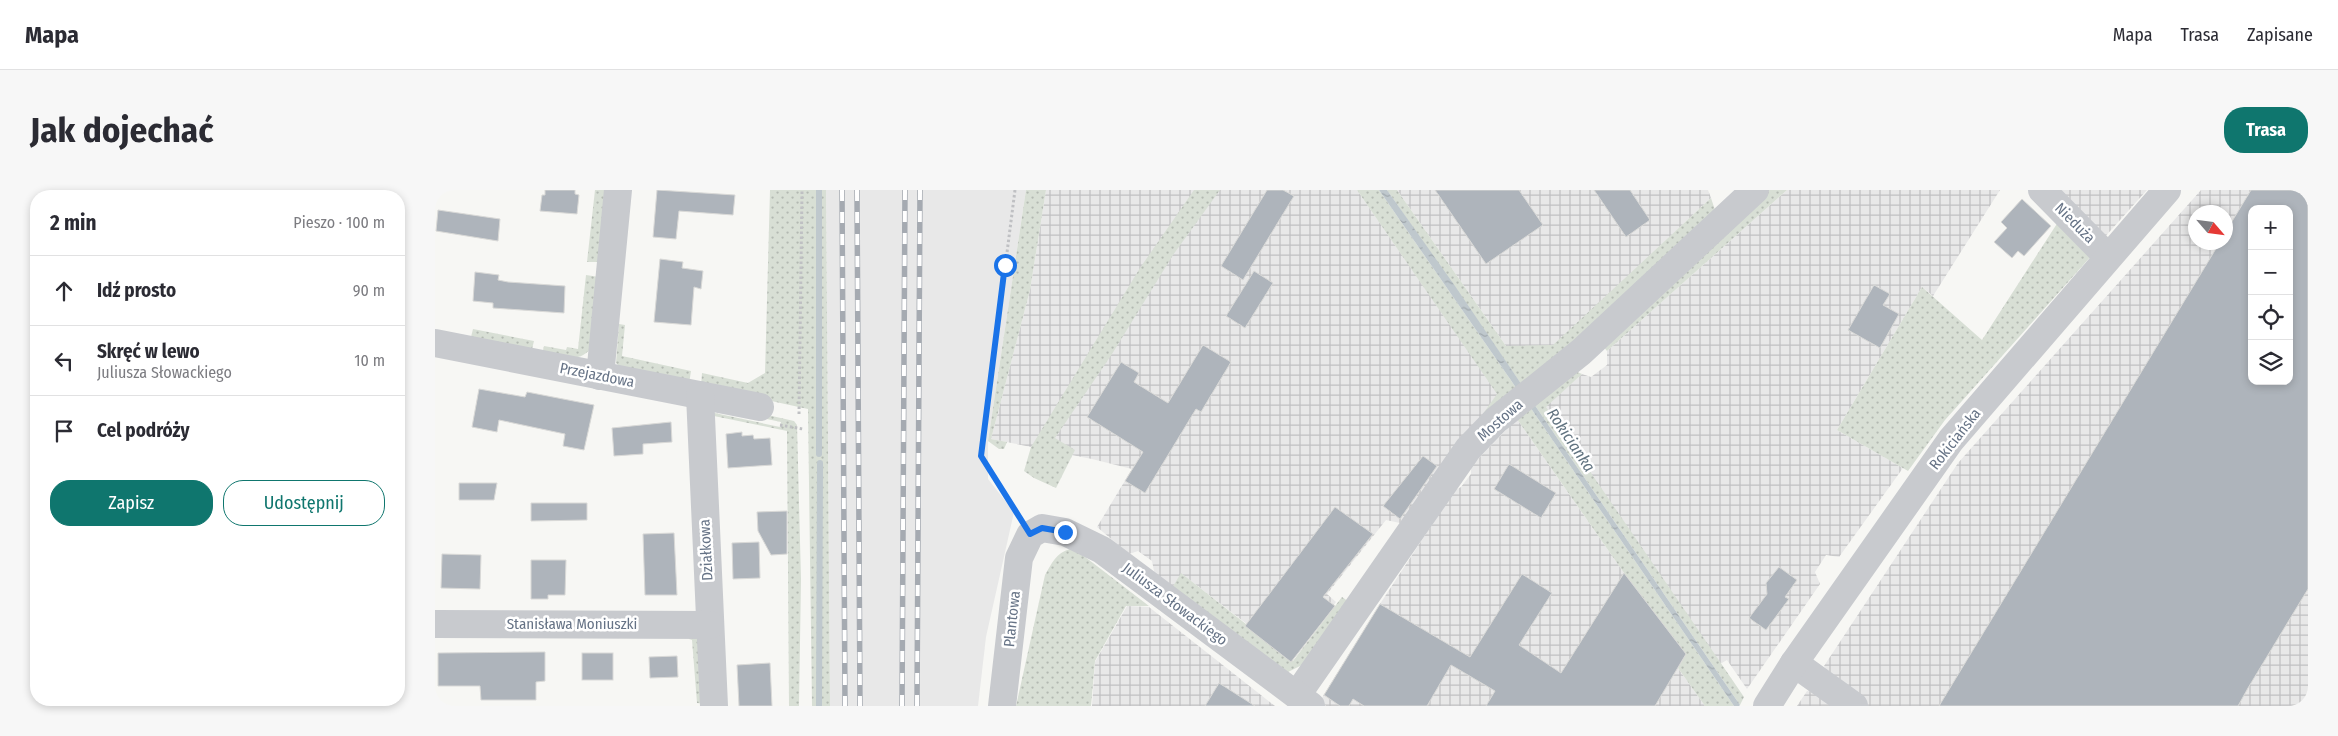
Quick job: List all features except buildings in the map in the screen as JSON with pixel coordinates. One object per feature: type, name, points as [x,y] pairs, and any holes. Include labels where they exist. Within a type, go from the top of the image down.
[{"type":"street","points":[[600,376],[618,190]]},
{"type":"street","name":"Mostowa","points":[[1304,701],[1455,467],[1485,431],[1581,352],[1755,190]]},
{"type":"street","name":"Nieduża","points":[[2042,190],[2108,257]]},
{"type":"street","name":"Rokiciańska","points":[[1767,706],[1794,663],[1951,440],[2167,190]]},
{"type":"street","name":"Przejazdowa","points":[[435,343],[760,407]]},
{"type":"street","name":"Działkowa","points":[[700,395],[714,706]]},
{"type":"street","name":"Juliusza Słowackiego","points":[[1030,534],[1042,528],[1065,532],[1102,550],[1304,701]]},
{"type":"street","name":"Plantowa","points":[[1002,706],[1019,558],[1030,534]]},
{"type":"street","name":"Stanisława Moniuszki","points":[[435,624],[710,624]]},
{"type":"street","points":[[1794,663],[1854,706]]},
{"type":"path","points":[[799,414],[802,190]]},
{"type":"path","points":[[1015,190],[981,456],[1030,534]]},
{"type":"path","points":[[780,425],[803,429]]},
{"type":"shaded area","points":[[595,190],[607,190],[601,262],[587,262]]},
{"type":"shaded area","points":[[770,190],[826,190],[830,706],[812,706],[808,409],[701,386],[702,373],[748,383],[765,373]]},
{"type":"shaded area","points":[[826,190],[1026,190],[988,441],[988,479],[1014,512],[986,637],[978,706],[830,706]]},
{"type":"shaded area","points":[[1026,190],[1046,190],[1030,290],[991,439],[1007,442],[1004,449],[999,449],[988,441]]},
{"type":"shaded area","points":[[1046,190],[1357,190],[1498,394],[1400,523],[1386,520],[1327,594],[1336,602],[1292,659],[1182,574],[1172,588],[1155,576],[1152,561],[1138,551],[1129,554],[1097,527],[1132,469],[991,439],[1030,290]]},
{"type":"shaded area","points":[[1194,190],[1220,190],[1173,255],[1112,354],[1055,438],[1075,450],[1056,488],[1034,478],[1024,471],[1031,447],[1140,268]]},
{"type":"shaded area","points":[[1357,190],[1379,190],[1519,392],[1460,446],[1497,394]]},
{"type":"shaded area","points":[[1387,190],[1397,190],[1506,346],[1553,345],[1711,198],[1716,213],[1524,388]]},
{"type":"shaded area","points":[[1397,190],[1708,190],[1711,198],[1553,346],[1506,346]]},
{"type":"shaded area","points":[[1769,190],[1787,190],[1607,351],[1603,346]]},
{"type":"shaded area","points":[[1787,190],[2000,190],[1933,296],[1922,287],[1837,430],[1903,468],[1839,557],[1826,555],[1815,572],[1820,584],[1747,689],[1727,660],[1720,664],[1545,407],[1582,374],[1591,377],[1607,365],[1607,351]]},
{"type":"shaded area","points":[[2058,190],[2147,190],[2103,239]]},
{"type":"shaded area","points":[[2201,190],[2308,190],[2308,706],[1797,706],[1807,691],[1818,692],[1830,675],[1824,666],[1958,463]]},
{"type":"shaded area","points":[[2060,219],[2093,254],[1945,420],[1908,471],[1837,430],[1922,287],[1982,340]]},
{"type":"shaded area","points":[[586,275],[599,277],[591,348],[586,353],[575,358],[542,355],[544,346],[566,350],[567,347],[578,349]]},
{"type":"shaded area","points":[[619,324],[625,325],[622,356],[691,371],[689,384],[622,369],[616,363]]},
{"type":"shaded area","points":[[473,329],[534,341],[531,353],[470,341]]},
{"type":"shaded area","points":[[1575,371],[1582,374],[1546,407],[1744,697],[1740,705],[1534,404]]},
{"type":"shaded area","points":[[1530,407],[1734,706],[1705,706],[1678,668],[1686,654],[1624,573],[1517,419]]},
{"type":"shaded area","points":[[710,412],[780,427],[781,422],[757,417],[759,413],[794,421],[797,425],[801,579],[799,706],[789,706],[787,431],[709,415]]},
{"type":"shaded area","points":[[1517,419],[1624,573],[1686,654],[1678,668],[1705,706],[1326,706],[1320,701],[1380,604],[1454,491],[1461,487],[1471,474],[1471,466]]},
{"type":"shaded area","points":[[1070,549],[1080,553],[1149,606],[1126,606],[1095,661],[1091,706],[1016,706],[1045,575],[1058,556]]},
{"type":"shaded area","points":[[1181,573],[1293,661],[1342,597],[1352,604],[1302,665],[1288,672],[1172,588]]},
{"type":"shaded area","points":[[1127,606],[1149,607],[1275,706],[1092,706],[1095,662]]},
{"type":"shaded area","points":[[688,632],[700,635],[707,704],[697,703],[692,640],[689,639]]},
{"type":"water","points":[[1379,190],[1387,190],[1455,286],[1524,388],[1519,392]]},
{"type":"water","points":[[1534,404],[1739,706],[1734,706],[1530,407]]},
{"type":"waterway","points":[[819,190],[819,454]]},
{"type":"waterway","points":[[819,706],[820,463]]},
{"type":"railway","points":[[842,190],[845,706]]},
{"type":"railway","points":[[857,190],[860,706]]},
{"type":"railway","points":[[902,706],[905,190]]},
{"type":"railway","points":[[917,706],[920,190]]},
{"type":"route","points":[[1005,265],[981,456],[1030,534],[1042,528],[1065,532]]},
{"type":"water label","name":"Rokicianka","points":[[1571,440]]}]
